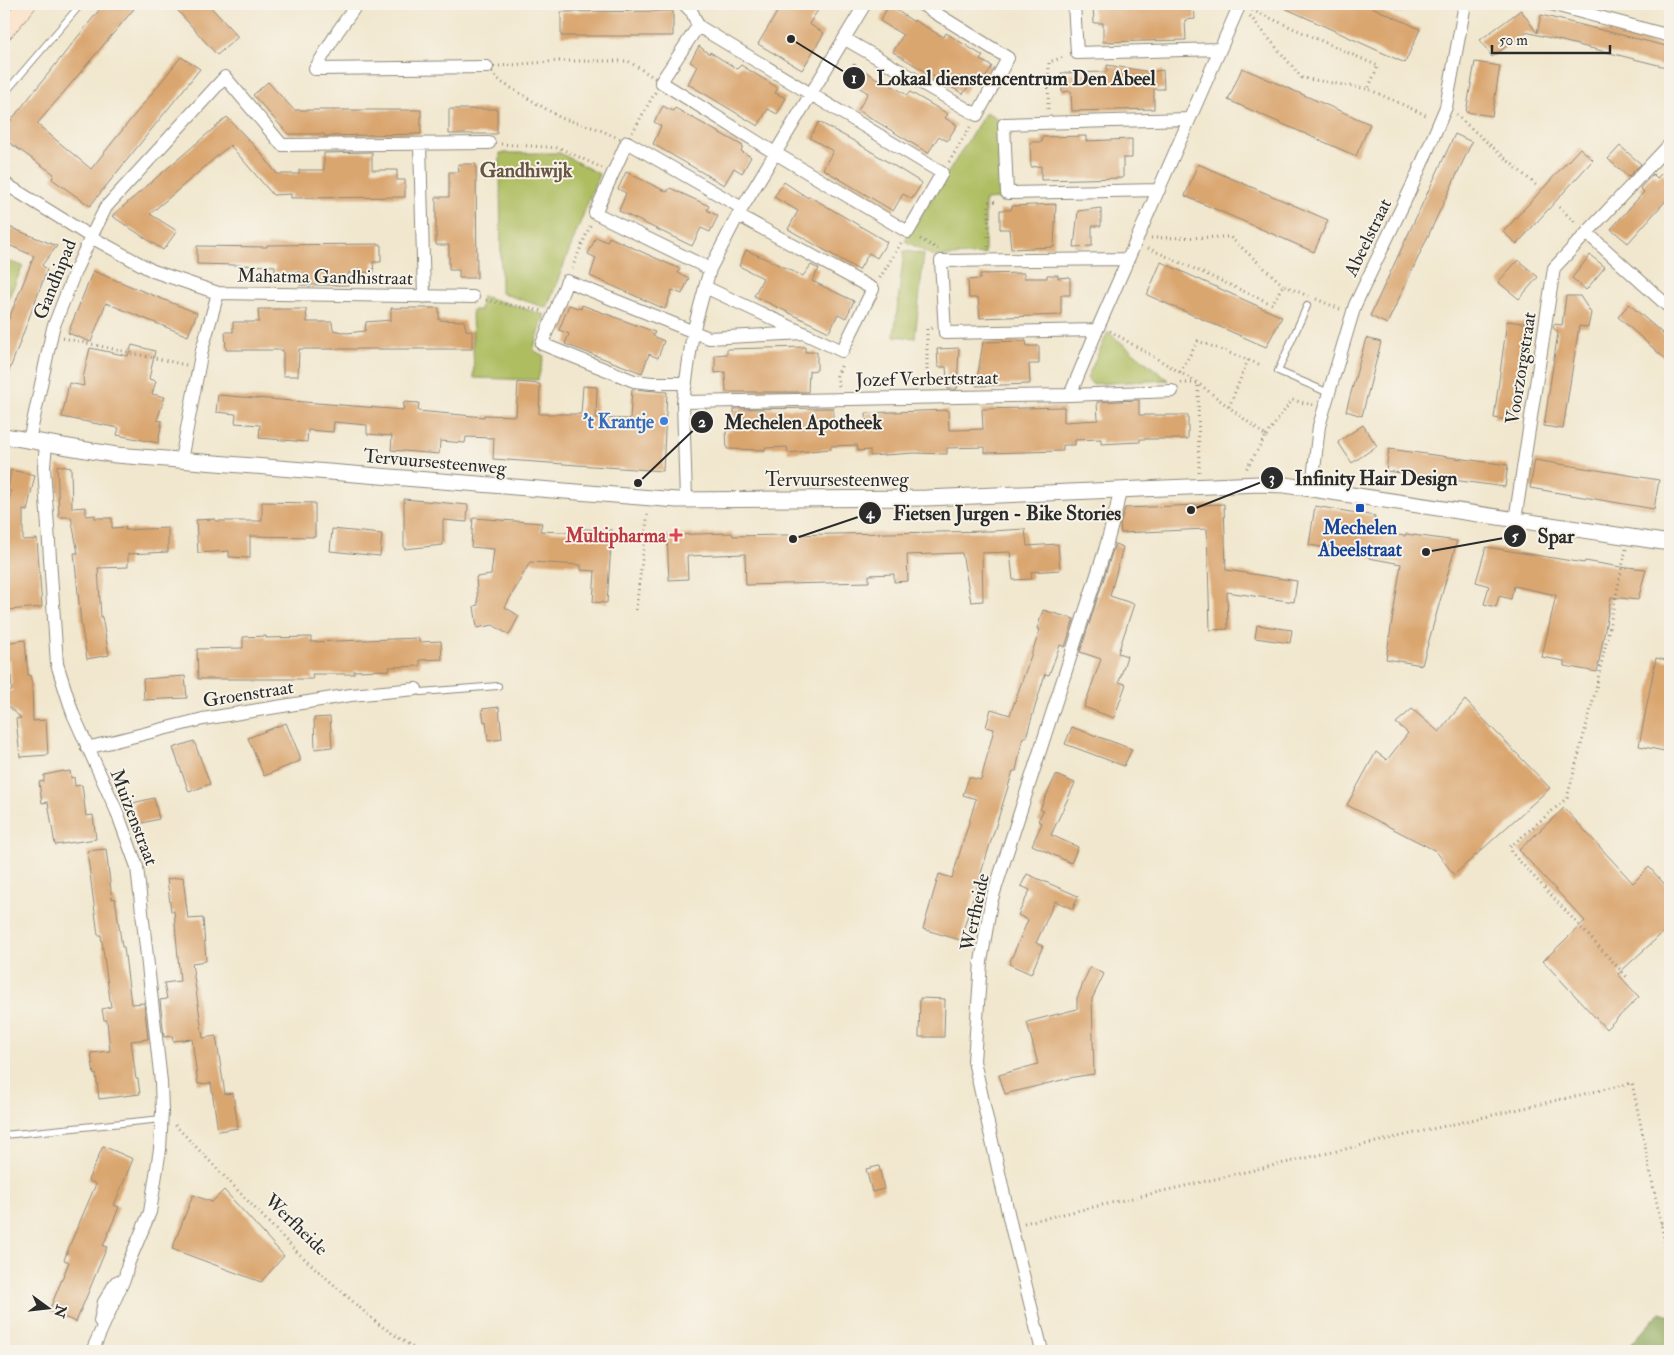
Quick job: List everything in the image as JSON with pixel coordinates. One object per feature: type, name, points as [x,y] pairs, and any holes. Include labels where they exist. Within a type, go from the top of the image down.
[{"type":"main road","points":[[4,31],[27,4]]},
{"type":"street","points":[[357,4],[338,31],[315,70],[487,67]]},
{"type":"street","points":[[684,4],[692,12],[698,26],[942,173],[908,232],[775,153],[662,82],[698,26]]},
{"type":"street","points":[[686,500],[683,402],[693,332],[710,270],[740,211],[865,4]]},
{"type":"street","points":[[845,39],[977,115],[1008,58],[922,4]]},
{"type":"street","points":[[1074,4],[1077,52],[1220,49]]},
{"type":"street","points":[[1070,395],[1240,4]]},
{"type":"street","name":"Abeelstraat","points":[[1312,488],[1319,426],[1355,305],[1413,184],[1446,106],[1465,4]]},
{"type":"street","points":[[1551,4],[1670,36]]},
{"type":"street","points":[[4,183],[91,237],[106,207],[225,77],[282,145],[489,144]]},
{"type":"street","points":[[1158,190],[1007,194],[1004,124],[1189,119]]},
{"type":"street","points":[[710,270],[595,214],[627,142],[873,289]]},
{"type":"street","name":"Mahatma Gandhistraat","points":[[420,144],[424,297]]},
{"type":"street","name":"Voorzorgstraat","points":[[1515,520],[1554,268],[1670,144]]},
{"type":"street","points":[[1588,233],[1670,308]]},
{"type":"street","name":"Gandhipad","points":[[29,441],[51,336],[76,269],[91,237],[153,271],[218,293]]},
{"type":"street","points":[[1098,327],[945,332],[941,260],[1128,259]]},
{"type":"street","points":[[567,281],[542,344],[634,381],[686,383]]},
{"type":"street","name":"Jozef Verbertstraat","points":[[567,281],[709,338],[804,333]]},
{"type":"street","name":"Jozef Verbertstraat","points":[[705,287],[842,351],[873,289]]},
{"type":"street","name":"Mahatma Gandhistraat","points":[[181,460],[199,367],[218,293],[473,297]]},
{"type":"street","name":"Jozef Verbertstraat","points":[[683,402],[1070,395],[1172,391]]},
{"type":"street","name":"Tervuursesteenweg","points":[[4,436],[116,455],[686,500],[926,498],[1285,485],[1670,542]]},
{"type":"street","name":"Muizenstraat","points":[[46,444],[44,467],[57,664],[73,714],[117,812],[137,867],[161,1082],[160,1149],[150,1212],[128,1264],[125,1277],[92,1351]]},
{"type":"street","name":"Werfheide","points":[[1042,1351],[1011,1226],[974,1061],[982,962],[992,902],[1105,550],[1120,490]]},
{"type":"street","name":"Groenstraat","points":[[88,748],[203,718],[351,696],[416,689]]},
{"type":"lane","points":[[4,94],[81,4]]},
{"type":"lane","points":[[1308,306],[1278,371],[1329,393]]},
{"type":"lane","points":[[416,689],[421,692],[498,686]]},
{"type":"lane","points":[[4,1131],[4,1136],[162,1115]]},
{"type":"path","points":[[1240,4],[1378,66],[1368,89]]},
{"type":"path","points":[[1240,4],[1302,78],[1368,89],[1440,121]]},
{"type":"path","points":[[1389,4],[1402,10],[1405,4]]},
{"type":"path","points":[[1048,123],[1049,62],[1077,52]]},
{"type":"path","points":[[559,61],[628,61],[662,82],[627,142],[598,128],[561,118],[501,82],[487,67],[559,61]]},
{"type":"path","points":[[1446,106],[1538,187]]},
{"type":"path","points":[[942,173],[977,115]]},
{"type":"path","points":[[489,144],[560,148],[612,173]]},
{"type":"path","points":[[987,260],[989,202],[1001,201],[1007,194]]},
{"type":"path","points":[[1559,207],[1588,233]]},
{"type":"path","points":[[567,281],[595,214]]},
{"type":"path","points":[[873,289],[908,232],[939,250],[941,260]]},
{"type":"path","points":[[1136,240],[1230,237],[1283,284],[1353,314]]},
{"type":"path","points":[[1136,240],[1272,304],[1283,284]]},
{"type":"path","points":[[473,297],[554,314]]},
{"type":"path","points":[[1098,327],[1198,383],[1266,436]]},
{"type":"path","points":[[927,397],[927,329],[945,328]]},
{"type":"path","points":[[51,336],[153,359],[199,367]]},
{"type":"path","points":[[1180,372],[1198,341],[1261,365]]},
{"type":"path","points":[[842,351],[844,362],[837,376],[842,399]]},
{"type":"path","points":[[1229,407],[1248,360]]},
{"type":"path","points":[[1172,391],[1181,383],[1198,383]]},
{"type":"path","points":[[1198,383],[1199,487]]},
{"type":"path","points":[[1244,485],[1244,472],[1266,436],[1292,400],[1324,408]]},
{"type":"path","points":[[636,610],[650,498]]},
{"type":"path","points":[[1627,977],[1511,852],[1510,847],[1567,798],[1595,693],[1614,599],[1621,579],[1628,536]]},
{"type":"path","points":[[1011,1226],[1632,1083],[1660,1223],[1670,1261]]},
{"type":"path","name":"Werfheide","points":[[162,1115],[296,1251],[377,1324],[418,1351]]},
{"type":"path","points":[[1660,1223],[1670,1227]]},
{"type":"green space","points":[[986,112],[997,118],[1001,199],[985,200],[985,254],[935,257],[905,241]]},
{"type":"green space","points":[[500,153],[560,153],[599,174],[547,308],[501,293]]},
{"type":"green space","points":[[904,251],[924,254],[915,338],[894,336]]},
{"type":"green space","points":[[4,260],[23,266],[4,308]]},
{"type":"green space","points":[[482,296],[545,315],[533,350],[544,356],[538,380],[474,378],[472,310],[480,310]]},
{"type":"green space","points":[[1108,332],[1168,380],[1092,384],[1087,378]]},
{"type":"green space","points":[[1660,1312],[1670,1315],[1670,1351],[1625,1351]]},
{"type":"building","points":[[104,4],[138,4],[37,124],[91,169],[181,57],[200,69],[90,206],[52,179],[54,174],[4,139],[4,129]]},
{"type":"building","points":[[172,4],[208,4],[238,37],[217,55]]},
{"type":"building","points":[[782,4],[822,4],[809,24],[824,33],[802,70],[758,44]]},
{"type":"building","points":[[1194,4],[1195,19],[1185,20],[1186,40],[1103,42],[1103,23],[1094,23],[1093,5]]},
{"type":"building","points":[[1276,4],[1365,4],[1420,29],[1405,63]]},
{"type":"building","points":[[889,5],[914,22],[914,20],[943,37],[946,33],[983,56],[980,60],[992,66],[982,83],[974,78],[963,94],[893,52],[903,35],[880,21]]},
{"type":"building","points":[[1521,10],[1537,33],[1541,15],[1670,47],[1670,68],[1526,32],[1492,57],[1480,40]]},
{"type":"building","points":[[673,11],[673,36],[561,36],[561,12]]},
{"type":"building","points":[[699,46],[709,54],[710,52],[737,69],[741,65],[778,88],[775,93],[786,98],[777,114],[768,109],[758,126],[688,84],[697,66],[690,62]]},
{"type":"building","points":[[1475,62],[1500,66],[1492,116],[1466,112]]},
{"type":"building","points":[[854,64],[907,95],[910,92],[948,114],[945,118],[957,125],[947,141],[939,136],[928,153],[858,110],[868,93],[845,79]]},
{"type":"building","points":[[1107,65],[1151,72],[1163,70],[1164,89],[1154,89],[1154,109],[1072,111],[1071,91],[1062,92],[1061,73],[1107,72]]},
{"type":"building","points":[[1242,68],[1370,124],[1356,156],[1228,100]]},
{"type":"building","points":[[268,82],[294,110],[421,110],[421,134],[324,136],[324,134],[288,134],[253,95]]},
{"type":"building","points":[[663,106],[673,111],[675,108],[743,146],[741,151],[751,157],[742,173],[734,168],[724,185],[653,144],[661,126],[654,122]]},
{"type":"building","points":[[449,109],[497,109],[497,134],[449,134]]},
{"type":"building","points":[[227,117],[260,152],[277,174],[299,174],[299,170],[324,170],[324,153],[372,152],[372,170],[397,170],[397,180],[405,180],[405,197],[291,198],[291,194],[273,195],[230,145],[150,214],[177,231],[163,250],[112,216]]},
{"type":"building","points":[[819,122],[922,183],[912,199],[903,194],[893,211],[823,169],[833,151],[810,138]]},
{"type":"building","points":[[1455,134],[1472,142],[1387,324],[1370,316]]},
{"type":"building","points":[[1086,136],[1086,141],[1132,139],[1132,158],[1123,158],[1123,178],[1041,180],[1041,166],[1031,167],[1030,142],[1042,142],[1042,137]]},
{"type":"building","points":[[1620,146],[1641,164],[1628,177],[1608,159]]},
{"type":"building","points":[[1580,148],[1593,160],[1517,244],[1503,232]]},
{"type":"building","points":[[458,164],[476,164],[477,278],[459,278],[459,270],[449,270],[449,245],[436,245],[436,197],[449,197],[449,172],[459,172]]},
{"type":"building","points":[[1198,164],[1328,220],[1314,252],[1185,196]]},
{"type":"building","points":[[626,172],[667,192],[670,188],[709,206],[707,210],[718,216],[710,232],[701,228],[692,246],[619,211],[626,193],[618,189]]},
{"type":"building","points":[[1662,173],[1670,180],[1670,196],[1628,243],[1611,229],[1644,192],[1640,188],[1653,174],[1657,178]]},
{"type":"building","points":[[784,182],[808,198],[809,196],[887,242],[877,258],[869,253],[859,270],[788,229],[798,211],[774,197]]},
{"type":"building","points":[[1056,204],[1054,247],[1011,249],[1009,229],[1000,229],[1000,210],[1011,210],[1012,206]]},
{"type":"building","points":[[1101,208],[1101,226],[1092,226],[1092,246],[1074,247],[1078,211]]},
{"type":"building","points":[[4,225],[57,246],[42,265],[47,270],[5,382],[4,331],[34,256],[4,243]]},
{"type":"building","points":[[596,237],[607,242],[609,237],[680,269],[678,273],[689,278],[682,294],[672,290],[665,309],[590,276],[596,258],[588,254]]},
{"type":"building","points":[[381,244],[381,262],[373,262],[374,272],[348,273],[348,285],[300,285],[300,272],[275,272],[275,266],[197,264],[197,246],[267,247],[267,245]]},
{"type":"building","points":[[746,250],[803,276],[811,265],[819,269],[812,281],[854,301],[846,318],[838,314],[829,332],[754,296],[763,278],[739,266]]},
{"type":"building","points":[[1590,255],[1605,267],[1586,290],[1572,278]]},
{"type":"building","points":[[1518,260],[1538,277],[1519,299],[1498,282]]},
{"type":"building","points":[[1161,262],[1282,317],[1266,347],[1147,295]]},
{"type":"building","points":[[93,271],[197,313],[188,336],[106,303],[91,342],[68,333]]},
{"type":"building","points":[[1024,273],[1024,278],[1047,278],[1047,275],[1058,275],[1058,278],[1070,277],[1070,295],[1061,295],[1061,315],[980,318],[978,298],[969,298],[968,280],[980,279],[980,274]]},
{"type":"building","points":[[1566,296],[1580,296],[1591,313],[1588,327],[1579,326],[1563,429],[1544,426],[1558,332],[1553,328],[1554,324],[1562,325]]},
{"type":"building","points":[[1629,304],[1670,340],[1670,363],[1618,317]]},
{"type":"building","points":[[569,305],[581,309],[582,305],[655,332],[653,336],[664,341],[658,358],[649,354],[642,373],[565,344],[569,334],[559,330]]},
{"type":"building","points":[[391,308],[439,308],[439,320],[464,321],[466,330],[472,331],[472,349],[299,349],[298,376],[283,376],[283,350],[226,350],[225,332],[233,332],[233,322],[259,322],[258,309],[306,309],[307,322],[332,322],[333,330],[347,333],[365,331],[366,322],[391,320]]},
{"type":"building","points":[[1507,321],[1530,324],[1517,421],[1494,418]]},
{"type":"building","points":[[1366,338],[1381,342],[1362,416],[1346,411]]},
{"type":"building","points":[[1026,341],[1027,346],[1039,346],[1039,364],[1029,364],[1030,384],[976,386],[983,342]]},
{"type":"building","points":[[132,345],[155,351],[149,379],[156,381],[152,394],[165,397],[157,420],[162,421],[158,443],[117,435],[119,428],[62,417],[69,383],[84,386],[83,378],[90,348],[128,356]]},
{"type":"building","points":[[805,347],[805,352],[817,352],[817,370],[809,371],[808,392],[726,392],[725,372],[715,373],[715,355],[727,354],[727,349]]},
{"type":"building","points":[[959,348],[957,389],[948,389],[946,367],[938,367],[937,349]]},
{"type":"building","points":[[518,382],[540,384],[539,414],[581,414],[583,386],[597,387],[596,418],[630,419],[632,389],[667,392],[663,471],[493,459],[494,438],[466,437],[465,443],[440,441],[439,454],[391,450],[392,436],[367,434],[367,425],[334,422],[333,432],[308,430],[307,442],[259,438],[260,425],[235,423],[236,414],[216,412],[218,395],[403,410],[404,402],[419,403],[418,411],[484,417],[484,415],[516,416]]},
{"type":"building","points":[[1139,400],[1139,415],[1188,415],[1188,439],[1140,439],[1140,442],[1101,444],[1101,439],[1075,440],[1075,445],[1063,445],[1063,451],[985,453],[985,447],[947,448],[947,454],[914,453],[870,456],[870,450],[858,451],[857,445],[831,446],[831,449],[788,453],[787,447],[765,448],[765,450],[727,449],[726,431],[734,430],[734,409],[833,408],[833,427],[867,427],[866,413],[948,410],[949,430],[959,430],[983,429],[982,409],[1064,407],[1064,422],[1098,420],[1097,402]]},
{"type":"building","points":[[1363,425],[1377,446],[1352,463],[1338,442]]},
{"type":"building","points":[[1389,449],[1508,465],[1505,487],[1386,471]]},
{"type":"building","points":[[1535,460],[1659,480],[1654,509],[1530,488]]},
{"type":"building","points":[[57,465],[71,468],[72,508],[86,507],[86,516],[95,515],[95,518],[112,518],[112,528],[126,527],[125,530],[168,528],[168,552],[128,554],[128,567],[98,568],[101,617],[109,655],[87,659],[81,623],[74,553],[78,553],[71,517],[59,517]]},
{"type":"building","points":[[11,470],[35,475],[27,511],[23,510],[23,540],[37,539],[42,607],[7,610],[6,580],[4,580],[4,525],[11,491],[8,490]]},
{"type":"building","points":[[404,499],[468,505],[467,522],[443,520],[443,545],[404,549]]},
{"type":"building","points":[[262,502],[315,503],[315,537],[250,536],[250,558],[229,557],[229,551],[198,553],[196,520],[262,521]]},
{"type":"building","points":[[1224,504],[1226,570],[1297,581],[1294,602],[1227,592],[1228,629],[1210,630],[1207,529],[1121,533],[1120,525],[1125,508]]},
{"type":"building","points":[[1315,506],[1375,516],[1373,531],[1457,541],[1422,665],[1386,659],[1401,564],[1369,558],[1370,555],[1309,545]]},
{"type":"building","points":[[473,518],[542,523],[540,531],[584,533],[584,529],[612,530],[607,603],[593,602],[595,571],[581,570],[581,565],[530,562],[505,607],[519,616],[509,635],[493,625],[477,628],[474,606],[478,605],[476,577],[491,575],[494,549],[471,547]]},
{"type":"building","points":[[332,529],[382,534],[380,556],[330,551]]},
{"type":"building","points":[[1025,529],[1027,546],[1058,544],[1060,570],[1031,572],[1032,579],[1013,580],[1010,552],[982,553],[983,601],[971,602],[962,553],[907,555],[908,581],[894,582],[894,574],[869,575],[869,582],[746,585],[745,554],[687,556],[688,579],[669,580],[667,535],[732,533],[733,536]]},
{"type":"building","points":[[1115,544],[1123,547],[1110,596],[1134,604],[1118,653],[1127,656],[1119,682],[1126,684],[1114,718],[1084,707],[1101,659],[1080,652]]},
{"type":"building","points":[[1486,547],[1584,563],[1585,561],[1646,569],[1638,600],[1611,597],[1597,672],[1564,666],[1564,661],[1542,657],[1556,595],[1514,586],[1511,599],[1499,596],[1496,607],[1484,604],[1489,586],[1476,582]]},
{"type":"building","points":[[1043,610],[1074,619],[1065,647],[1060,645],[1049,675],[1045,674],[1026,737],[1023,737],[1016,771],[1013,771],[960,940],[923,929],[939,874],[952,878],[976,799],[963,795],[969,777],[981,780],[994,729],[986,727],[991,709],[1010,715],[1040,630],[1037,629]]},
{"type":"building","points":[[1257,625],[1292,630],[1290,643],[1255,638]]},
{"type":"building","points":[[266,636],[266,638],[311,637],[311,642],[419,638],[419,642],[441,641],[442,659],[420,660],[420,666],[389,667],[390,670],[354,671],[354,674],[312,674],[313,679],[198,679],[197,649],[243,648],[243,637]]},
{"type":"building","points":[[25,640],[28,675],[30,675],[32,684],[33,721],[46,720],[48,755],[20,757],[16,719],[21,718],[4,702],[4,692],[12,691],[10,659],[4,660],[4,643]]},
{"type":"building","points":[[1656,658],[1670,661],[1670,752],[1639,746]]},
{"type":"building","points":[[185,676],[187,698],[144,700],[143,679]]},
{"type":"building","points":[[1465,700],[1550,788],[1454,875],[1436,851],[1347,805],[1376,752],[1387,760],[1408,733],[1396,723],[1412,709],[1439,732]]},
{"type":"building","points":[[499,707],[502,739],[488,741],[486,721],[484,722],[482,709]]},
{"type":"building","points":[[330,717],[332,747],[315,749],[314,718]]},
{"type":"building","points":[[286,723],[300,756],[300,761],[264,776],[248,738]]},
{"type":"building","points":[[1072,727],[1132,749],[1124,766],[1065,744]]},
{"type":"building","points":[[194,741],[210,784],[189,792],[173,748]]},
{"type":"building","points":[[70,771],[71,778],[74,777],[75,786],[82,785],[86,816],[93,815],[96,839],[55,845],[48,802],[42,803],[39,782],[44,781],[44,775]]},
{"type":"building","points":[[1056,775],[1075,783],[1051,835],[1078,847],[1071,863],[1032,845],[1042,823],[1038,821],[1043,811],[1040,809]]},
{"type":"building","points":[[154,798],[159,819],[138,824],[133,803]]},
{"type":"building","points":[[1564,808],[1633,883],[1649,867],[1670,890],[1670,926],[1618,974],[1639,997],[1606,1029],[1543,961],[1585,921],[1519,850]]},
{"type":"building","points":[[106,849],[112,899],[115,898],[122,947],[124,947],[131,1004],[144,1003],[148,1039],[131,1041],[140,1094],[99,1099],[91,1053],[110,1051],[107,1020],[104,1020],[102,1009],[111,1007],[101,935],[98,935],[87,851]]},
{"type":"building","points":[[1027,874],[1078,896],[1073,909],[1055,901],[1036,943],[1043,946],[1031,974],[1009,964],[1028,920],[1018,915],[1030,890],[1021,886]]},
{"type":"building","points":[[183,877],[188,919],[203,918],[206,961],[192,963],[203,1038],[216,1036],[225,1094],[233,1093],[238,1128],[218,1131],[211,1083],[198,1084],[192,1039],[173,1041],[172,1036],[164,1037],[160,1000],[167,999],[164,983],[180,981],[174,911],[171,911],[167,879]]},
{"type":"building","points":[[1090,967],[1104,974],[1092,999],[1094,1074],[1005,1094],[999,1075],[1038,1064],[1027,1022],[1077,1009],[1077,998]]},
{"type":"building","points":[[920,998],[945,999],[944,1037],[919,1037]]},
{"type":"building","points":[[103,1146],[133,1159],[114,1205],[119,1207],[103,1246],[107,1247],[76,1322],[49,1311],[69,1262],[64,1260],[96,1184],[88,1180]]},
{"type":"building","points":[[879,1166],[884,1189],[872,1192],[866,1169]]},
{"type":"building","points":[[224,1190],[284,1256],[261,1282],[172,1249],[193,1195],[212,1202]]},
{"type":"place","name":"Lokaal dienstencentrum Den Abeel","points":[[791,39]]},
{"type":"place","name":"'t Krantje","points":[[664,421]]},
{"type":"place","name":"Mechelen Apotheek","points":[[638,483]]},
{"type":"place","name":"Mechelen Abeelstraat","points":[[1360,508]]},
{"type":"place","name":"Infinity Hair Design","points":[[1191,510]]},
{"type":"place","name":"Multipharma","points":[[676,535]]},
{"type":"place","name":"Fietsen Jurgen - Bike Stories","points":[[793,539]]},
{"type":"place","name":"Spar","points":[[1426,552]]},
{"type":"district","name":"Gandhiwijk","points":[[526,170]]}]
